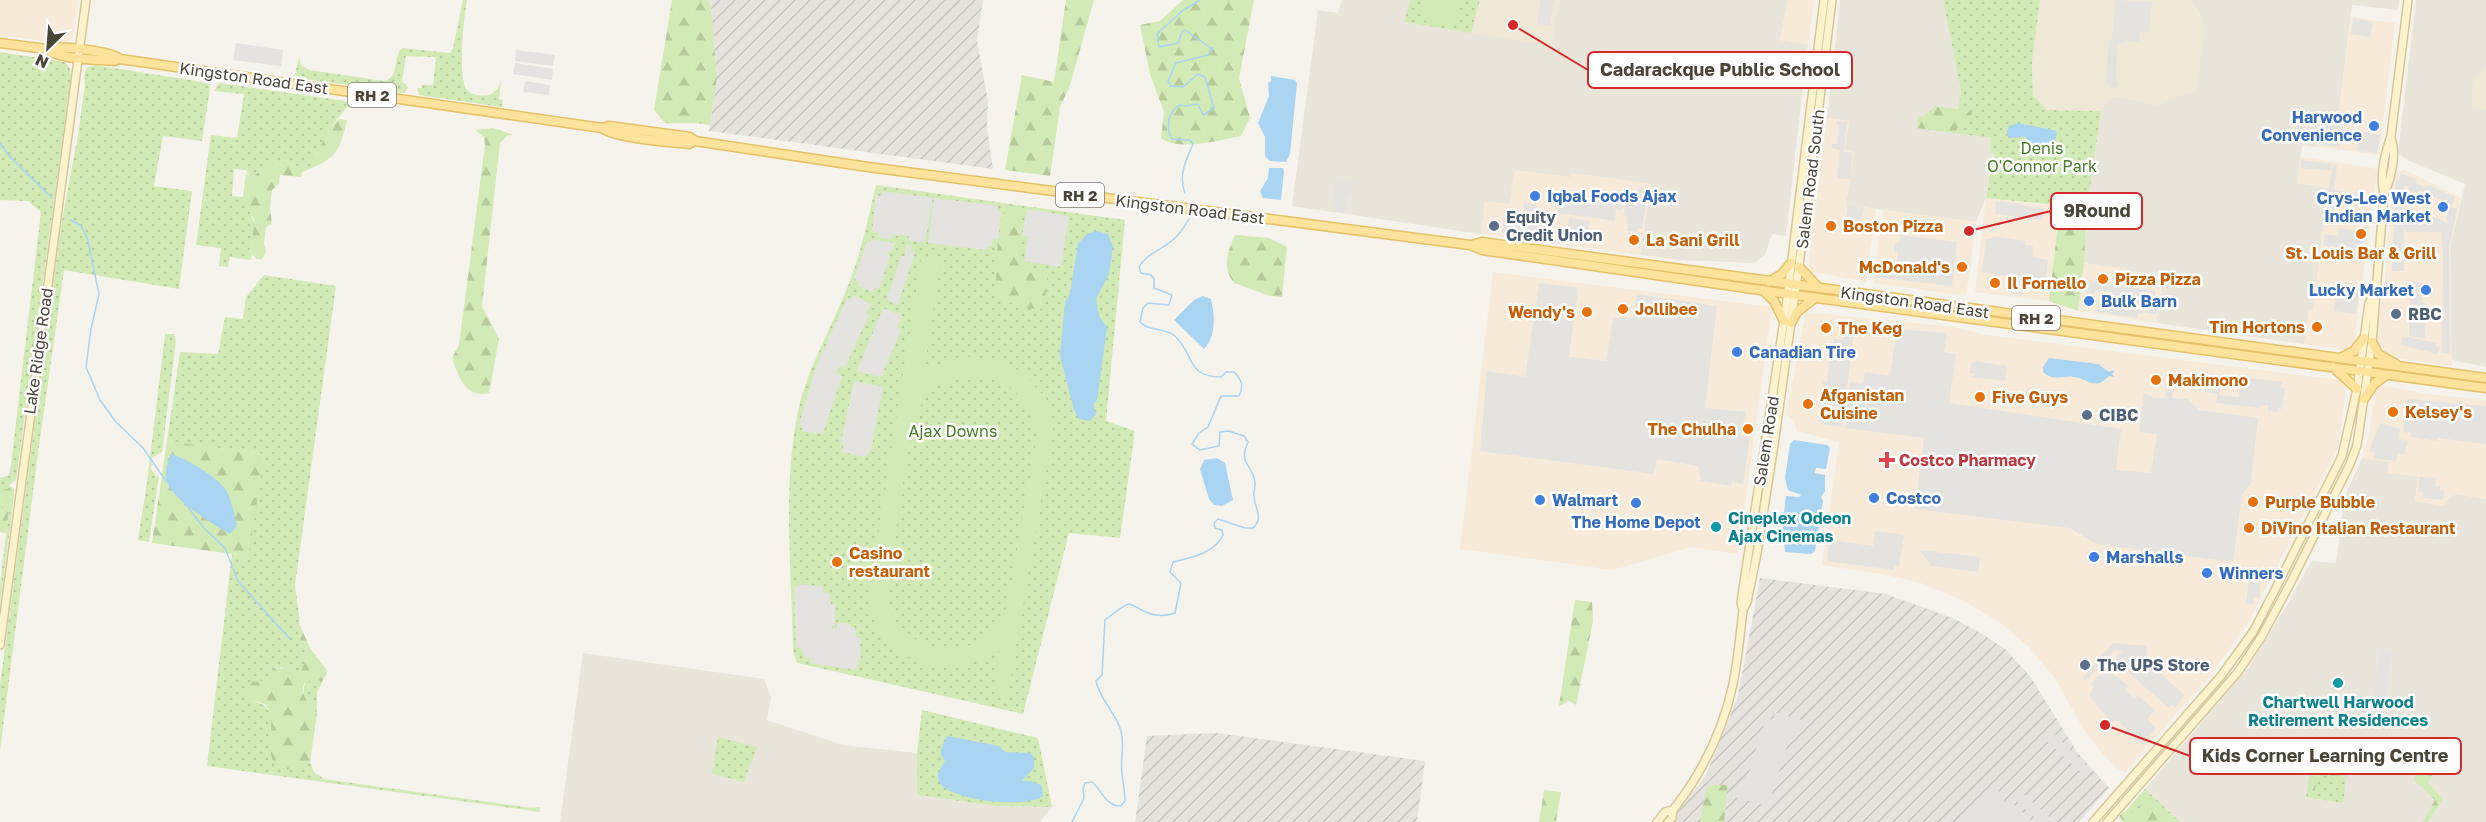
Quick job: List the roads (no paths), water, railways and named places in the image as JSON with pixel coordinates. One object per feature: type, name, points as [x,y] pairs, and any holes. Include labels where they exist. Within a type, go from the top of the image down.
[{"type":"main road","name":"Lake Ridge Road","points":[[0,645],[86,0]]},
{"type":"main road","name":"Salem Road South","points":[[1788,322],[1824,0]]},
{"type":"main road","name":"Salem Road South","points":[[1795,266],[1832,0]]},
{"type":"main road","points":[[2107,822],[2238,672],[2262,636],[2350,464],[2357,445],[2364,399],[2368,303],[2374,295],[2384,194],[2381,183],[2387,143],[2391,139],[2408,0]]},
{"type":"main road","name":"RH 2","points":[[0,43],[46,49],[52,53],[78,54]]},
{"type":"main road","name":"Kingston Road East","points":[[78,54],[114,61],[120,59],[602,128],[609,126],[690,137],[695,141],[868,167],[1470,245],[1482,250],[1791,295],[2332,367],[2364,367]]},
{"type":"main road","name":"Kingston Road East","points":[[1470,245],[1482,243],[2340,358],[2364,367]]},
{"type":"main road","points":[[1769,282],[1795,266],[1820,288]]},
{"type":"main road","points":[[1763,290],[1774,301],[1788,322],[1815,298]]},
{"type":"main road","name":"Salem Road South","points":[[1786,307],[1791,295]]},
{"type":"main road","name":"Salem Road","points":[[1668,822],[1672,818],[1673,810],[1699,773],[1718,732],[1733,684],[1743,610],[1741,602],[1788,322],[1786,307]]},
{"type":"main road","points":[[2340,358],[2368,340]]},
{"type":"main road","points":[[2368,340],[2378,354],[2401,367]]},
{"type":"main road","points":[[2332,367],[2356,388]]},
{"type":"main road","name":"RH 2","points":[[2364,367],[2401,367],[2486,378]]},
{"type":"main road","name":"RH 2","points":[[2364,367],[2386,375],[2486,388]]},
{"type":"main road","points":[[2093,822],[2221,676],[2253,632],[2342,456],[2356,388],[2364,367]]},
{"type":"main road","points":[[2364,399],[2374,384],[2386,375]]},
{"type":"main road","name":"Salem Road","points":[[1658,822],[1665,812],[1673,810]]},
{"type":"water","points":[[1271,76],[1295,80],[1297,83],[1290,154],[1286,162],[1270,161],[1265,156],[1265,137],[1258,123],[1269,96],[1268,83],[1271,81]]},
{"type":"water","points":[[2018,123],[2057,131],[2055,144],[2046,148],[2030,144],[2026,137],[2008,138],[2009,126]]},
{"type":"water","points":[[1269,168],[1283,168],[1281,200],[1263,198],[1260,191],[1268,178]]},
{"type":"water","points":[[1097,231],[1108,234],[1113,246],[1109,274],[1096,299],[1099,316],[1107,327],[1097,401],[1093,404],[1096,414],[1090,421],[1079,419],[1074,410],[1060,356],[1065,302],[1070,294],[1078,244],[1087,234]]},
{"type":"water","points":[[1203,296],[1211,299],[1214,319],[1211,338],[1204,349],[1174,320],[1194,300]]},
{"type":"water","points":[[2049,358],[2098,364],[2109,372],[2115,370],[2112,374],[2115,377],[2109,376],[2104,381],[2095,384],[2074,377],[2051,377],[2043,372],[2043,367]]},
{"type":"water","points":[[1794,440],[1827,445],[1830,448],[1826,469],[1816,468],[1815,471],[1815,473],[1825,475],[1825,491],[1821,497],[1823,501],[1815,551],[1811,554],[1785,552],[1784,541],[1781,539],[1786,496],[1799,497],[1801,495],[1788,490],[1785,478],[1790,444]]},
{"type":"water","points":[[171,454],[201,469],[226,490],[237,526],[230,534],[194,511],[170,489],[166,475]]},
{"type":"water","points":[[1217,458],[1225,463],[1233,500],[1222,506],[1214,505],[1209,499],[1200,469],[1204,460]]},
{"type":"water","points":[[947,736],[999,746],[1005,752],[1030,753],[1034,757],[1034,768],[1022,781],[1031,781],[1041,785],[1043,796],[1021,802],[986,801],[954,793],[943,787],[938,776],[945,761],[940,752]]},
{"type":"waterway","points":[[1185,193],[1182,180],[1193,144],[1190,140],[1172,139],[1168,125],[1170,116],[1179,105],[1198,104],[1203,115],[1214,108],[1205,77],[1198,74],[1183,87],[1171,86],[1168,81],[1176,63],[1208,55],[1212,49],[1185,30],[1178,43],[1159,47],[1157,34],[1182,11],[1200,0]]},
{"type":"waterway","points":[[0,143],[10,157],[52,198]]},
{"type":"waterway","points":[[1072,822],[1084,798],[1085,783],[1092,782],[1111,803],[1121,806],[1125,801],[1121,731],[1096,681],[1102,675],[1105,620],[1129,604],[1156,615],[1175,613],[1181,583],[1170,572],[1173,562],[1202,554],[1214,546],[1223,535],[1222,530],[1215,528],[1214,523],[1218,519],[1245,528],[1253,528],[1258,521],[1254,495],[1255,482],[1245,460],[1244,455],[1248,442],[1244,436],[1229,431],[1220,432],[1219,446],[1200,450],[1192,444],[1199,433],[1208,427],[1221,396],[1239,396],[1242,386],[1239,378],[1234,372],[1226,372],[1221,377],[1202,373],[1192,364],[1175,336],[1140,322],[1143,308],[1148,303],[1169,305],[1172,295],[1154,288],[1154,279],[1151,275],[1141,273],[1139,267],[1146,258],[1173,240],[1189,219]]},
{"type":"waterway","points":[[71,220],[81,226],[87,237],[99,294],[86,367],[100,400],[116,422],[143,448],[166,481]]},
{"type":"waterway","points":[[185,503],[203,527],[225,548],[238,581],[290,639]]},
{"type":"place","name":"Cadarackque Public School","points":[[1513,25]]},
{"type":"place","name":"Harwood Convenience","points":[[2374,126]]},
{"type":"place","name":"Iqbal Foods Ajax","points":[[1535,196]]},
{"type":"place","name":"Crys-Lee West Indian Market","points":[[2443,207]]},
{"type":"place","name":"Equity Credit Union","points":[[1494,226]]},
{"type":"place","name":"Boston Pizza","points":[[1831,226]]},
{"type":"place","name":"9Round","points":[[1969,231]]},
{"type":"place","name":"St. Louis Bar & Grill","points":[[2361,234]]},
{"type":"place","name":"La Sani Grill","points":[[1634,240]]},
{"type":"place","name":"McDonald's","points":[[1962,267]]},
{"type":"place","name":"Pizza Pizza","points":[[2103,279]]},
{"type":"place","name":"Il Fornello","points":[[1995,283]]},
{"type":"place","name":"Lucky Market","points":[[2426,290]]},
{"type":"place","name":"Bulk Barn","points":[[2089,301]]},
{"type":"place","name":"Jollibee","points":[[1623,309]]},
{"type":"place","name":"Wendy's","points":[[1587,312]]},
{"type":"place","name":"RBC","points":[[2396,314]]},
{"type":"place","name":"Tim Hortons","points":[[2317,327]]},
{"type":"place","name":"The Keg","points":[[1826,328]]},
{"type":"place","name":"Canadian Tire","points":[[1737,352]]},
{"type":"place","name":"Makimono","points":[[2156,380]]},
{"type":"place","name":"Five Guys","points":[[1980,397]]},
{"type":"place","name":"Afganistan Cuisine","points":[[1808,404]]},
{"type":"place","name":"Kelsey's","points":[[2393,412]]},
{"type":"place","name":"CIBC","points":[[2087,415]]},
{"type":"place","name":"The Chulha","points":[[1748,429]]},
{"type":"place","name":"Costco Pharmacy","points":[[1887,460]]},
{"type":"place","name":"Costco","points":[[1874,498]]},
{"type":"place","name":"Walmart","points":[[1540,500]]},
{"type":"place","name":"Purple Bubble","points":[[2253,502]]},
{"type":"place","name":"The Home Depot","points":[[1636,503]]},
{"type":"place","name":"Cineplex Odeon Ajax Cinemas","points":[[1716,527]]},
{"type":"place","name":"DiVino Italian Restaurant","points":[[2249,528]]},
{"type":"place","name":"Marshalls","points":[[2094,557]]},
{"type":"place","name":"Casino restaurant","points":[[837,562]]},
{"type":"place","name":"Winners","points":[[2207,573]]},
{"type":"place","name":"The UPS Store","points":[[2085,665]]},
{"type":"place","name":"Chartwell Harwood Retirement Residences","points":[[2338,683]]},
{"type":"place","name":"Kids Corner Learning Centre","points":[[2105,725]]},
{"type":"park label","name":"Denis O'Connor Park","points":[[2042,157]]},
{"type":"park label","name":"Ajax Downs","points":[[953,431]]}]
